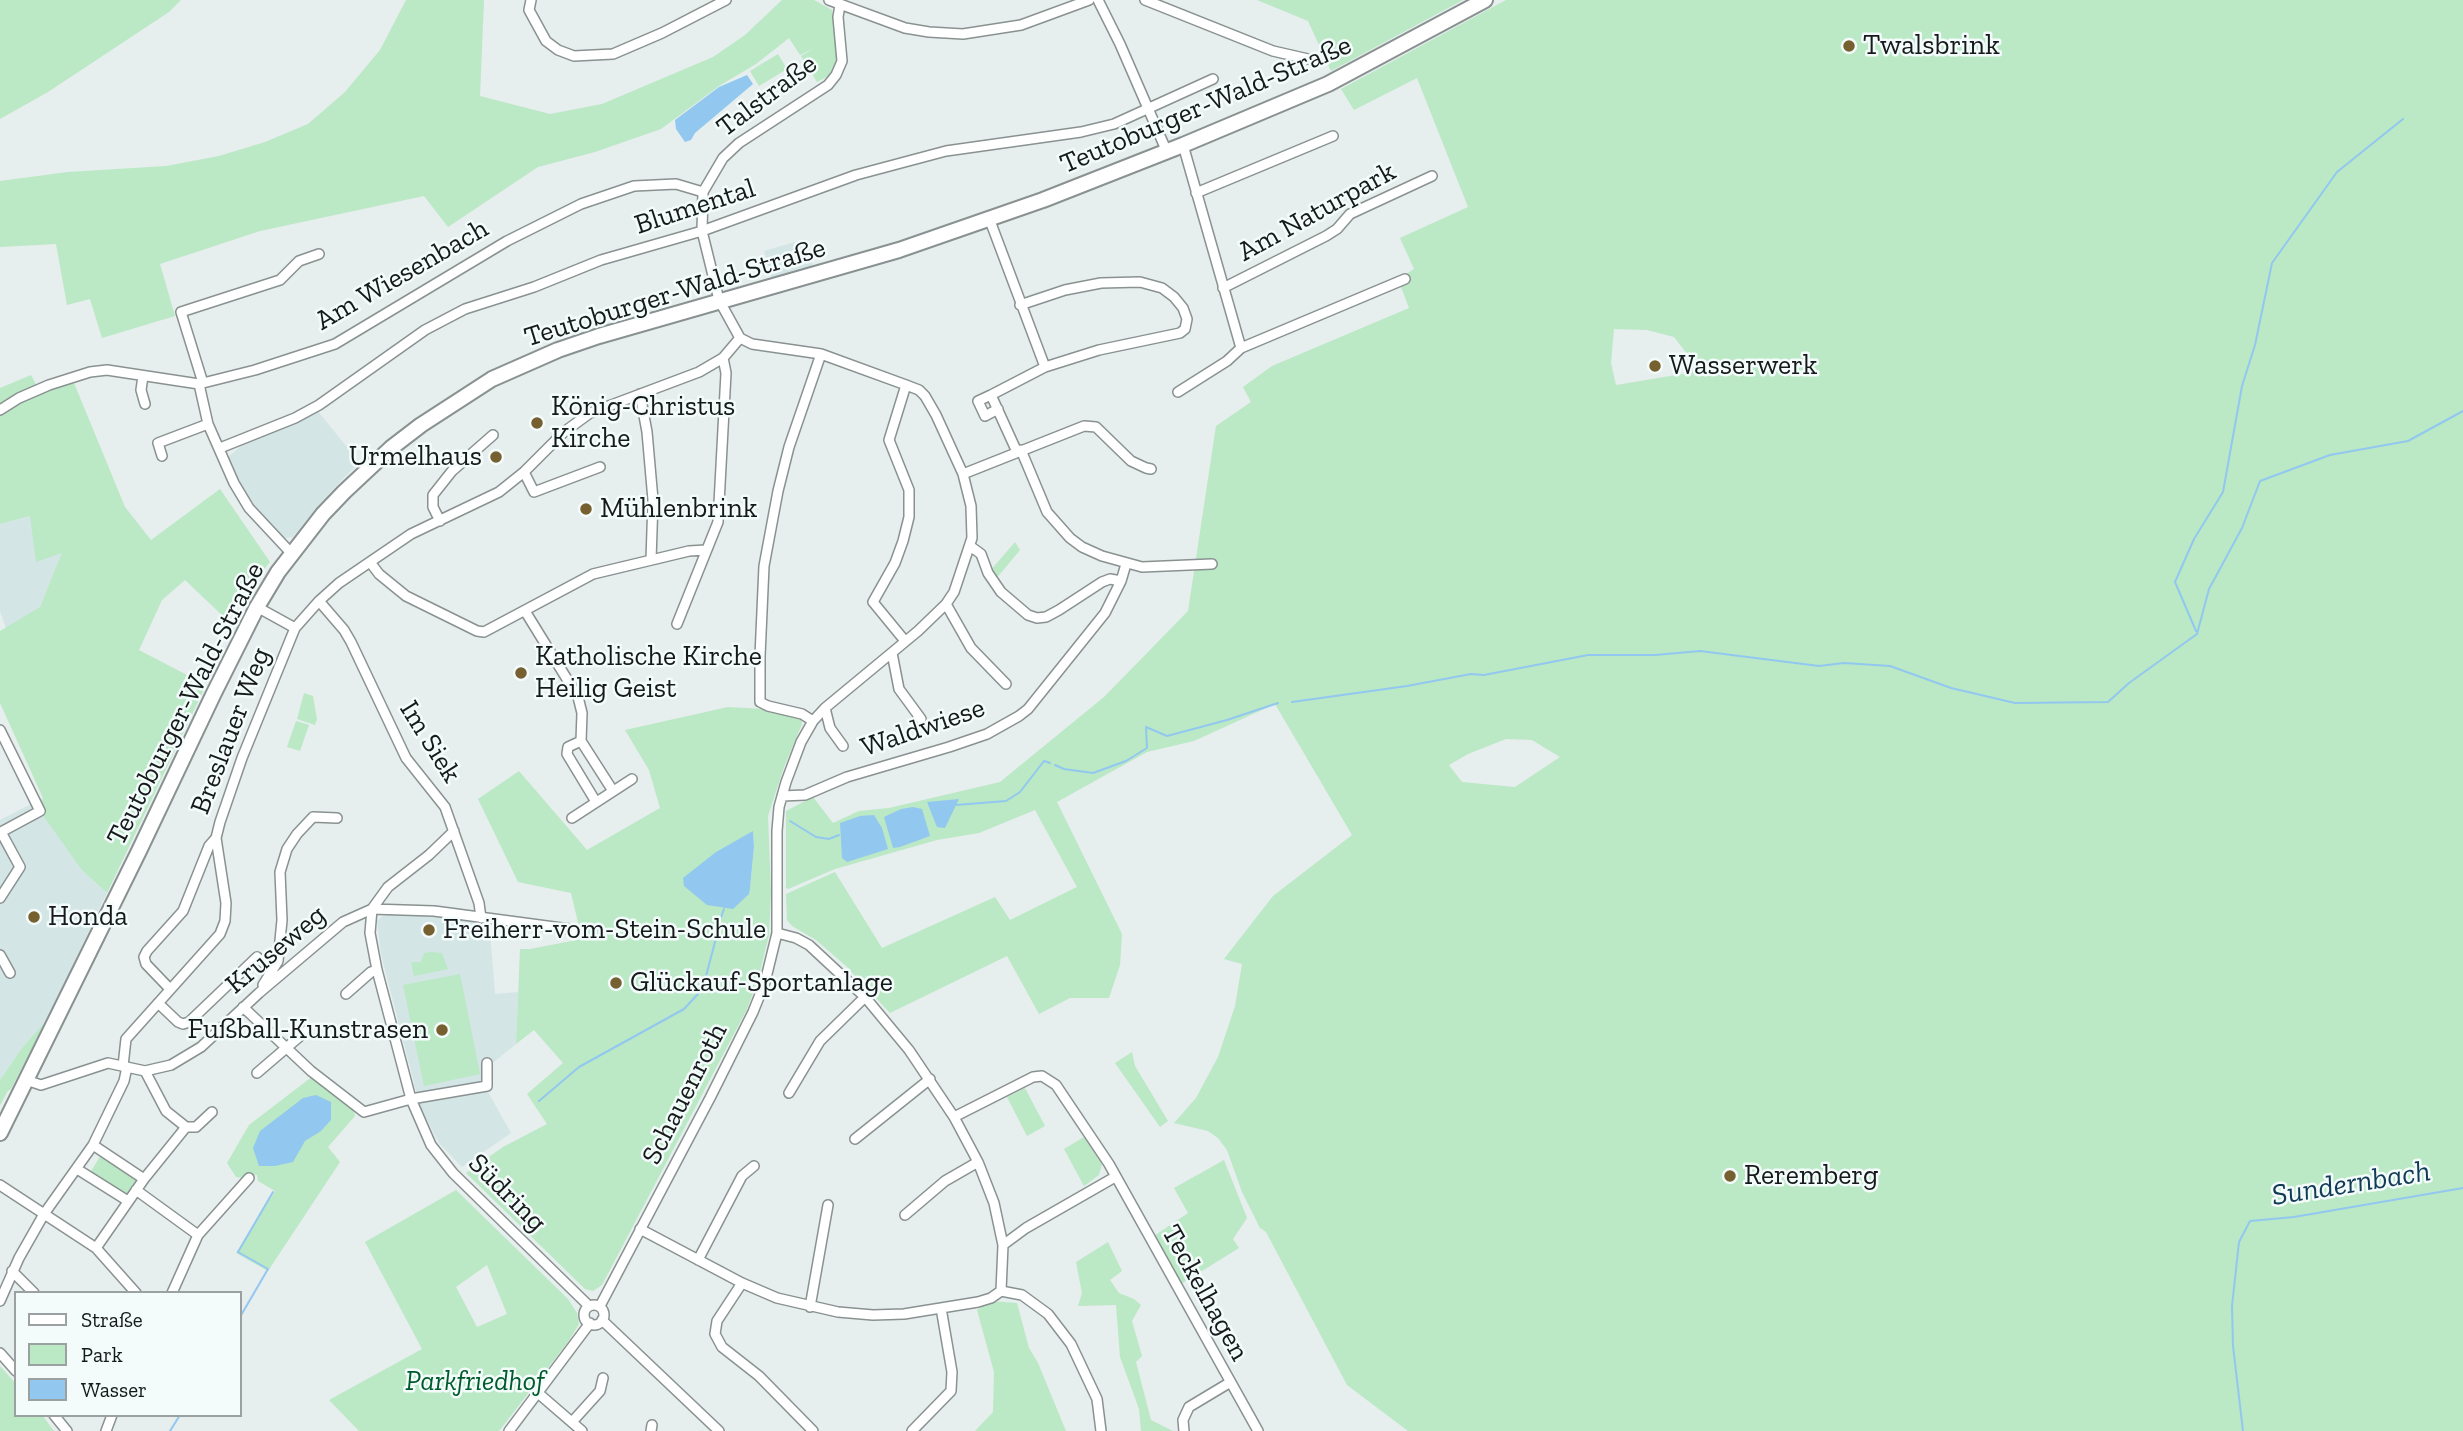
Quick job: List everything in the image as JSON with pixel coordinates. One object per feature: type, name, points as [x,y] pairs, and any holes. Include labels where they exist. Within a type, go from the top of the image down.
[{"type":"main road","name":"Teutoburger-Wald-Straße","points":[[0,1133],[257,607],[291,553],[344,492],[391,448],[448,406],[492,379],[558,350],[719,300],[844,267],[1043,200],[1167,152],[1328,84],[1485,0]]},
{"type":"street","points":[[531,0],[529,10],[546,41],[558,50],[574,56],[613,54],[663,33],[726,0]]},
{"type":"street","points":[[829,0],[905,28],[963,34],[1020,25],[1088,0]]},
{"type":"street","points":[[1098,0],[1167,152]]},
{"type":"street","points":[[1145,0],[1273,51],[1308,59]]},
{"type":"street","name":"Talstraße","points":[[740,338],[719,300],[702,232],[703,192],[723,158],[739,143],[828,85],[836,75],[842,61],[839,5]]},
{"type":"street","name":"Blumental","points":[[220,448],[295,418],[319,405],[425,330],[465,309],[534,287],[601,260],[702,232],[856,175],[946,151],[1081,132],[1114,124],[1213,79]]},
{"type":"street","name":"Am Naturpark","points":[[1196,193],[1333,136]]},
{"type":"street","name":"Am Naturpark","points":[[1183,145],[1241,348]]},
{"type":"street","name":"Am Naturpark","points":[[1223,288],[1326,236],[1338,229],[1350,214],[1432,176]]},
{"type":"street","name":"Am Wiesenbach","points":[[0,410],[49,385],[90,372],[107,370],[201,384],[255,370],[335,344],[507,241],[608,193],[634,186],[676,184],[703,192]]},
{"type":"street","points":[[989,218],[1045,368]]},
{"type":"street","points":[[291,553],[249,508],[234,483],[208,424],[201,384],[181,312],[279,281],[299,261],[319,254]]},
{"type":"street","points":[[1178,392],[1227,361],[1241,348],[1405,279]]},
{"type":"street","points":[[998,409],[985,416],[978,401],[1045,368],[1099,350],[1180,333],[1185,329],[1183,308],[1162,288],[1140,282],[1101,284],[1065,290],[1020,306]]},
{"type":"street","points":[[295,628],[319,601],[411,534],[499,492],[590,413],[677,382],[723,358],[740,338],[752,344],[821,354],[906,384],[919,390],[930,403],[963,474],[971,506],[970,546],[954,592],[946,604],[971,648],[1006,684]]},
{"type":"street","points":[[813,721],[802,714],[760,702],[760,656],[764,566],[769,538],[789,447],[821,354]]},
{"type":"street","points":[[677,624],[718,522],[726,373],[723,358]]},
{"type":"street","points":[[143,376],[141,390],[145,404]]},
{"type":"street","points":[[905,641],[873,602],[895,563],[904,541],[909,517],[909,490],[889,440],[906,384]]},
{"type":"street","points":[[640,394],[647,432],[653,500],[651,561]]},
{"type":"street","points":[[991,395],[1048,512],[1082,547],[1126,564],[1142,567],[1212,564]]},
{"type":"street","points":[[162,456],[158,443],[208,424]]},
{"type":"street","points":[[963,474],[1077,428],[1092,425],[1130,461],[1151,469]]},
{"type":"street","points":[[440,521],[433,507],[433,495],[452,471],[493,435]]},
{"type":"street","points":[[524,472],[534,492],[600,467]]},
{"type":"street","points":[[970,546],[981,554],[988,573],[1001,592],[1028,615],[1037,618],[1046,617],[1059,610],[1102,582],[1110,579],[1121,581]]},
{"type":"street","points":[[370,562],[379,574],[406,596],[484,632],[593,574],[689,551],[706,550]]},
{"type":"street","name":"Waldwiese","points":[[782,796],[804,795],[847,777],[962,743],[987,734],[1019,716],[1028,709],[1105,613],[1121,581],[1126,564]]},
{"type":"street","name":"Im Siek","points":[[319,601],[344,629],[407,758],[445,807],[479,903],[481,918]]},
{"type":"street","name":"Schauenroth","points":[[600,1306],[753,1012],[771,960],[777,933],[779,807],[802,742],[813,721],[825,708],[946,604]]},
{"type":"street","name":"Breslauer Weg","points":[[0,1301],[12,1270],[44,1214],[93,1145],[124,1081],[126,1039],[220,934],[225,921],[226,903],[216,838],[242,758],[295,628],[257,607]]},
{"type":"street","points":[[521,613],[578,697],[582,713],[581,741],[613,791]]},
{"type":"street","points":[[892,653],[899,689],[921,719]]},
{"type":"street","points":[[825,708],[830,728],[843,746]]},
{"type":"street","points":[[0,730],[40,811],[2,832],[20,867],[0,898]]},
{"type":"street","points":[[581,741],[568,747],[567,754],[596,802]]},
{"type":"street","points":[[572,818],[632,779]]},
{"type":"street","points":[[259,993],[278,961],[282,920],[280,872],[287,849],[313,817],[337,818]]},
{"type":"street","points":[[374,905],[388,887],[429,855],[454,831]]},
{"type":"street","points":[[170,989],[146,964],[144,957],[183,911],[209,846],[216,838]]},
{"type":"street","name":"Kruseweg","points":[[26,1080],[41,1085],[108,1063],[145,1071],[171,1065],[201,1047],[243,1007],[343,922],[374,905],[577,930]]},
{"type":"street","name":"Südring","points":[[374,905],[370,933],[377,970],[411,1099],[432,1145],[453,1173],[589,1306]]},
{"type":"street","points":[[777,933],[796,938],[809,946],[865,997],[909,1050],[954,1117],[978,1162],[994,1203],[1003,1245],[1001,1291]]},
{"type":"street","points":[[0,955],[10,973]]},
{"type":"street","points":[[158,1003],[183,1024],[189,1022],[257,957],[273,972]]},
{"type":"street","points":[[346,994],[377,970]]},
{"type":"street","points":[[789,1093],[820,1041],[865,997]]},
{"type":"street","points":[[243,1007],[311,1071],[364,1112],[411,1099],[487,1086],[486,1063]]},
{"type":"street","points":[[257,1073],[306,1031]]},
{"type":"street","points":[[145,1071],[166,1111],[187,1127],[195,1127],[212,1112]]},
{"type":"street","name":"Teckelhagen","points":[[954,1117],[1033,1077],[1042,1076],[1056,1085],[1109,1164],[1258,1431]]},
{"type":"street","points":[[855,1139],[930,1079]]},
{"type":"street","points":[[96,1248],[144,1179],[187,1127]]},
{"type":"street","points":[[93,1145],[144,1179]]},
{"type":"street","points":[[905,1215],[945,1181],[978,1162]]},
{"type":"street","points":[[698,1260],[742,1176],[754,1166]]},
{"type":"street","points":[[77,1169],[128,1202]]},
{"type":"street","points":[[1003,1245],[1026,1228],[1115,1177]]},
{"type":"street","points":[[173,1291],[198,1235],[249,1178]]},
{"type":"street","points":[[0,1185],[96,1248],[134,1291]]},
{"type":"street","points":[[136,1190],[198,1235]]},
{"type":"street","points":[[810,1307],[828,1205]]},
{"type":"street","points":[[640,1229],[742,1283],[777,1298],[838,1312],[873,1315],[941,1308],[978,1302],[1001,1291],[1022,1296],[1048,1314],[1071,1344],[1097,1399],[1101,1431]]},
{"type":"street","points":[[12,1270],[32,1291]]},
{"type":"street","points":[[742,1283],[717,1321],[715,1334],[722,1347],[759,1376],[813,1431]]},
{"type":"street","points":[[589,1306],[600,1306],[604,1311],[603,1320],[596,1324],[590,1323],[585,1317],[585,1311],[589,1306]]},
{"type":"street","points":[[912,1431],[951,1391],[953,1372],[941,1308]]},
{"type":"street","points":[[603,1320],[719,1431]]},
{"type":"street","points":[[509,1431],[590,1323]]},
{"type":"street","points":[[0,1353],[14,1369]]},
{"type":"street","points":[[572,1422],[600,1391],[603,1378]]},
{"type":"street","points":[[1184,1431],[1183,1420],[1189,1407],[1229,1383]]},
{"type":"street","points":[[538,1393],[582,1431]]},
{"type":"street","points":[[56,1417],[67,1431]]},
{"type":"shaded area","points":[[805,239],[814,269],[772,280],[764,251]]},
{"type":"shaded area","points":[[317,410],[359,462],[293,537],[284,538],[263,517],[244,490],[228,457],[246,442]]},
{"type":"shaded area","points":[[31,516],[63,552],[40,607],[6,628],[0,611],[0,524]]},
{"type":"shaded area","points":[[43,798],[82,870],[107,893],[46,1021],[22,1048],[0,1080],[0,820]]},
{"type":"shaded area","points":[[424,914],[489,920],[495,994],[518,992],[516,1044],[490,1065],[488,1092],[511,1133],[462,1167],[439,1143],[420,1106],[381,954],[377,921],[384,915]]},
{"type":"green space","points":[[0,0],[181,0],[169,12],[48,92],[0,119]]},
{"type":"green space","points":[[406,0],[484,0],[480,96],[550,114],[602,104],[713,57],[745,35],[782,0],[814,0],[832,10],[838,57],[830,75],[817,82],[801,56],[814,48],[800,55],[789,38],[661,129],[595,152],[538,167],[448,227],[424,196],[260,231],[160,264],[175,316],[102,338],[90,299],[67,305],[56,244],[0,247],[0,181],[68,172],[166,166],[219,156],[265,142],[308,124],[345,92],[380,50]]},
{"type":"green space","points":[[1257,0],[1463,0],[1331,71],[1308,21]]},
{"type":"green space","points":[[1506,0],[2463,0],[2463,1431],[1408,1431],[1347,1385],[1266,1232],[1260,1228],[1242,1192],[1227,1150],[1218,1138],[1208,1131],[1174,1123],[1196,1098],[1218,1057],[1235,1006],[1242,964],[1224,959],[1273,896],[1352,835],[1275,704],[1194,741],[1147,752],[1057,802],[1122,934],[1120,965],[1109,998],[1070,998],[1039,1014],[1007,956],[890,1013],[846,966],[816,940],[792,926],[787,920],[786,894],[835,872],[882,948],[995,897],[1010,920],[1077,887],[1035,810],[979,833],[937,840],[835,869],[788,889],[786,811],[813,797],[833,823],[859,811],[889,808],[1000,782],[1104,697],[1188,611],[1216,426],[1251,402],[1243,387],[1272,366],[1409,308],[1398,279],[1414,269],[1400,238],[1468,207],[1417,78],[1354,110],[1341,89]],"holes":[[[1614,329],[1647,330],[1674,337],[1688,355],[1688,373],[1616,385],[1611,363]],[[1506,739],[1532,740],[1560,757],[1515,787],[1462,782],[1449,765],[1468,754]]]},
{"type":"green space","points":[[778,54],[787,69],[759,86],[750,71]]},
{"type":"green space","points":[[31,375],[40,392],[74,383],[125,507],[151,540],[220,489],[270,562],[224,617],[185,580],[162,600],[139,650],[206,685],[107,893],[82,870],[40,811],[43,798],[0,703],[0,631],[40,607],[62,553],[36,562],[30,516],[0,524],[0,388]]},
{"type":"green space","points":[[1015,542],[1020,550],[995,580],[990,571]]},
{"type":"green space","points":[[304,693],[313,696],[317,719],[315,725],[297,719]]},
{"type":"green space","points":[[728,707],[764,709],[801,719],[802,724],[768,816],[771,892],[769,935],[758,980],[747,1009],[602,1285],[593,1291],[585,1289],[466,1173],[503,1147],[547,1124],[527,1094],[563,1063],[534,1030],[516,1044],[520,949],[582,939],[571,893],[518,882],[478,799],[519,771],[587,850],[660,808],[649,770],[625,730]],"holes":[[[753,832],[750,888],[716,852]]]},
{"type":"green space","points":[[296,721],[309,725],[300,751],[287,747]]},
{"type":"green space","points":[[424,953],[442,953],[448,969],[414,976],[411,962],[421,962]]},
{"type":"green space","name":"Fußball-Kunstrasen","points":[[460,974],[480,1074],[424,1086],[403,985]]},
{"type":"green space","points":[[46,1021],[0,1105],[0,1080],[22,1048]]},
{"type":"green space","points":[[1132,1052],[1135,1066],[1168,1121],[1160,1127],[1115,1063]]},
{"type":"green space","points":[[313,1076],[353,1106],[355,1116],[328,1147],[340,1162],[268,1271],[236,1253],[275,1191],[258,1181],[257,1175],[236,1177],[227,1163],[249,1125]]},
{"type":"green space","points":[[1025,1088],[1045,1126],[1027,1136],[1007,1097]]},
{"type":"green space","points":[[1084,1137],[1102,1164],[1099,1175],[1084,1186],[1064,1149]]},
{"type":"green space","points":[[101,1155],[139,1180],[128,1197],[90,1173]]},
{"type":"green space","points":[[1224,1160],[1247,1218],[1233,1239],[1239,1248],[1181,1284],[1154,1236],[1188,1213],[1174,1188]]},
{"type":"green space","name":"Parkfriedhof","points":[[456,1190],[568,1299],[577,1313],[579,1324],[499,1431],[359,1431],[329,1400],[422,1349],[365,1242]],"holes":[[[487,1265],[507,1314],[477,1327],[456,1287]]]},
{"type":"green space","points":[[1108,1242],[1122,1271],[1110,1280],[1119,1293],[1141,1305],[1132,1321],[1142,1356],[1136,1362],[1151,1420],[1173,1431],[1141,1431],[1139,1409],[1120,1357],[1116,1305],[1078,1306],[1082,1293],[1076,1262]]},
{"type":"green space","points":[[991,1301],[1017,1303],[1029,1348],[1038,1363],[1066,1431],[975,1431],[993,1412],[994,1372],[977,1310]]},
{"type":"green space","points":[[0,1366],[14,1382],[14,1417],[44,1417],[54,1431],[0,1431]]},
{"type":"water","points":[[747,75],[753,84],[695,133],[691,140],[685,142],[676,129],[675,120],[719,87]]},
{"type":"water","points":[[959,799],[945,828],[937,827],[927,802]]},
{"type":"water","points":[[913,807],[922,809],[930,836],[893,848],[884,817]]},
{"type":"water","points":[[874,815],[882,828],[888,849],[847,862],[842,858],[840,823],[860,816]]},
{"type":"water","points":[[753,831],[749,894],[733,909],[707,905],[684,886],[683,878],[716,852]]},
{"type":"water","points":[[316,1095],[331,1102],[331,1120],[321,1131],[305,1141],[293,1162],[259,1166],[253,1148],[260,1131],[303,1098]]},
{"type":"waterway","points":[[2196,631],[2175,582],[2194,539],[2223,492],[2242,386],[2255,345],[2272,263],[2337,172],[2403,119]]},
{"type":"waterway","points":[[1292,702],[1471,674],[1484,675],[1588,655],[1655,655],[1700,651],[1819,666],[1844,663],[1890,666],[1951,688],[2015,703],[2108,702],[2129,683],[2197,634],[2209,589],[2242,528],[2260,481],[2330,455],[2408,441],[2463,411]]},
{"type":"waterway","points":[[1055,765],[1093,773],[1126,761],[1147,748],[1146,727],[1167,736],[1278,703]]},
{"type":"waterway","points":[[956,805],[1006,801],[1020,792],[1044,761],[1050,763]]},
{"type":"waterway","points":[[790,821],[816,837],[829,839],[839,835]]},
{"type":"waterway","points":[[720,920],[724,909]]},
{"type":"waterway","points":[[539,1101],[579,1067],[684,1009],[698,994],[706,976],[719,927]]},
{"type":"waterway","name":"Sundernbach","points":[[2243,1431],[2233,1346],[2232,1306],[2239,1242],[2250,1221],[2294,1217],[2463,1188]]},
{"type":"waterway","points":[[242,1314],[268,1269],[238,1252],[273,1192]]},
{"type":"waterway","points":[[170,1431],[179,1417]]},
{"type":"place","name":"Twalsbrink","points":[[1849,46]]},
{"type":"place","name":"Wasserwerk","points":[[1655,366]]},
{"type":"place","name":"König-Christus Kirche","points":[[537,423]]},
{"type":"place","name":"Urmelhaus","points":[[496,457]]},
{"type":"place","name":"Mühlenbrink","points":[[586,509]]},
{"type":"place","name":"Katholische Kirche Heilig Geist","points":[[521,673]]},
{"type":"place","name":"Honda","points":[[34,917]]},
{"type":"place","name":"Freiherr-vom-Stein-Schule","points":[[429,930]]},
{"type":"place","name":"Glückauf-Sportanlage","points":[[616,983]]},
{"type":"place","name":"Fußball-Kunstrasen","points":[[442,1030]]},
{"type":"place","name":"Reremberg","points":[[1730,1176]]}]
